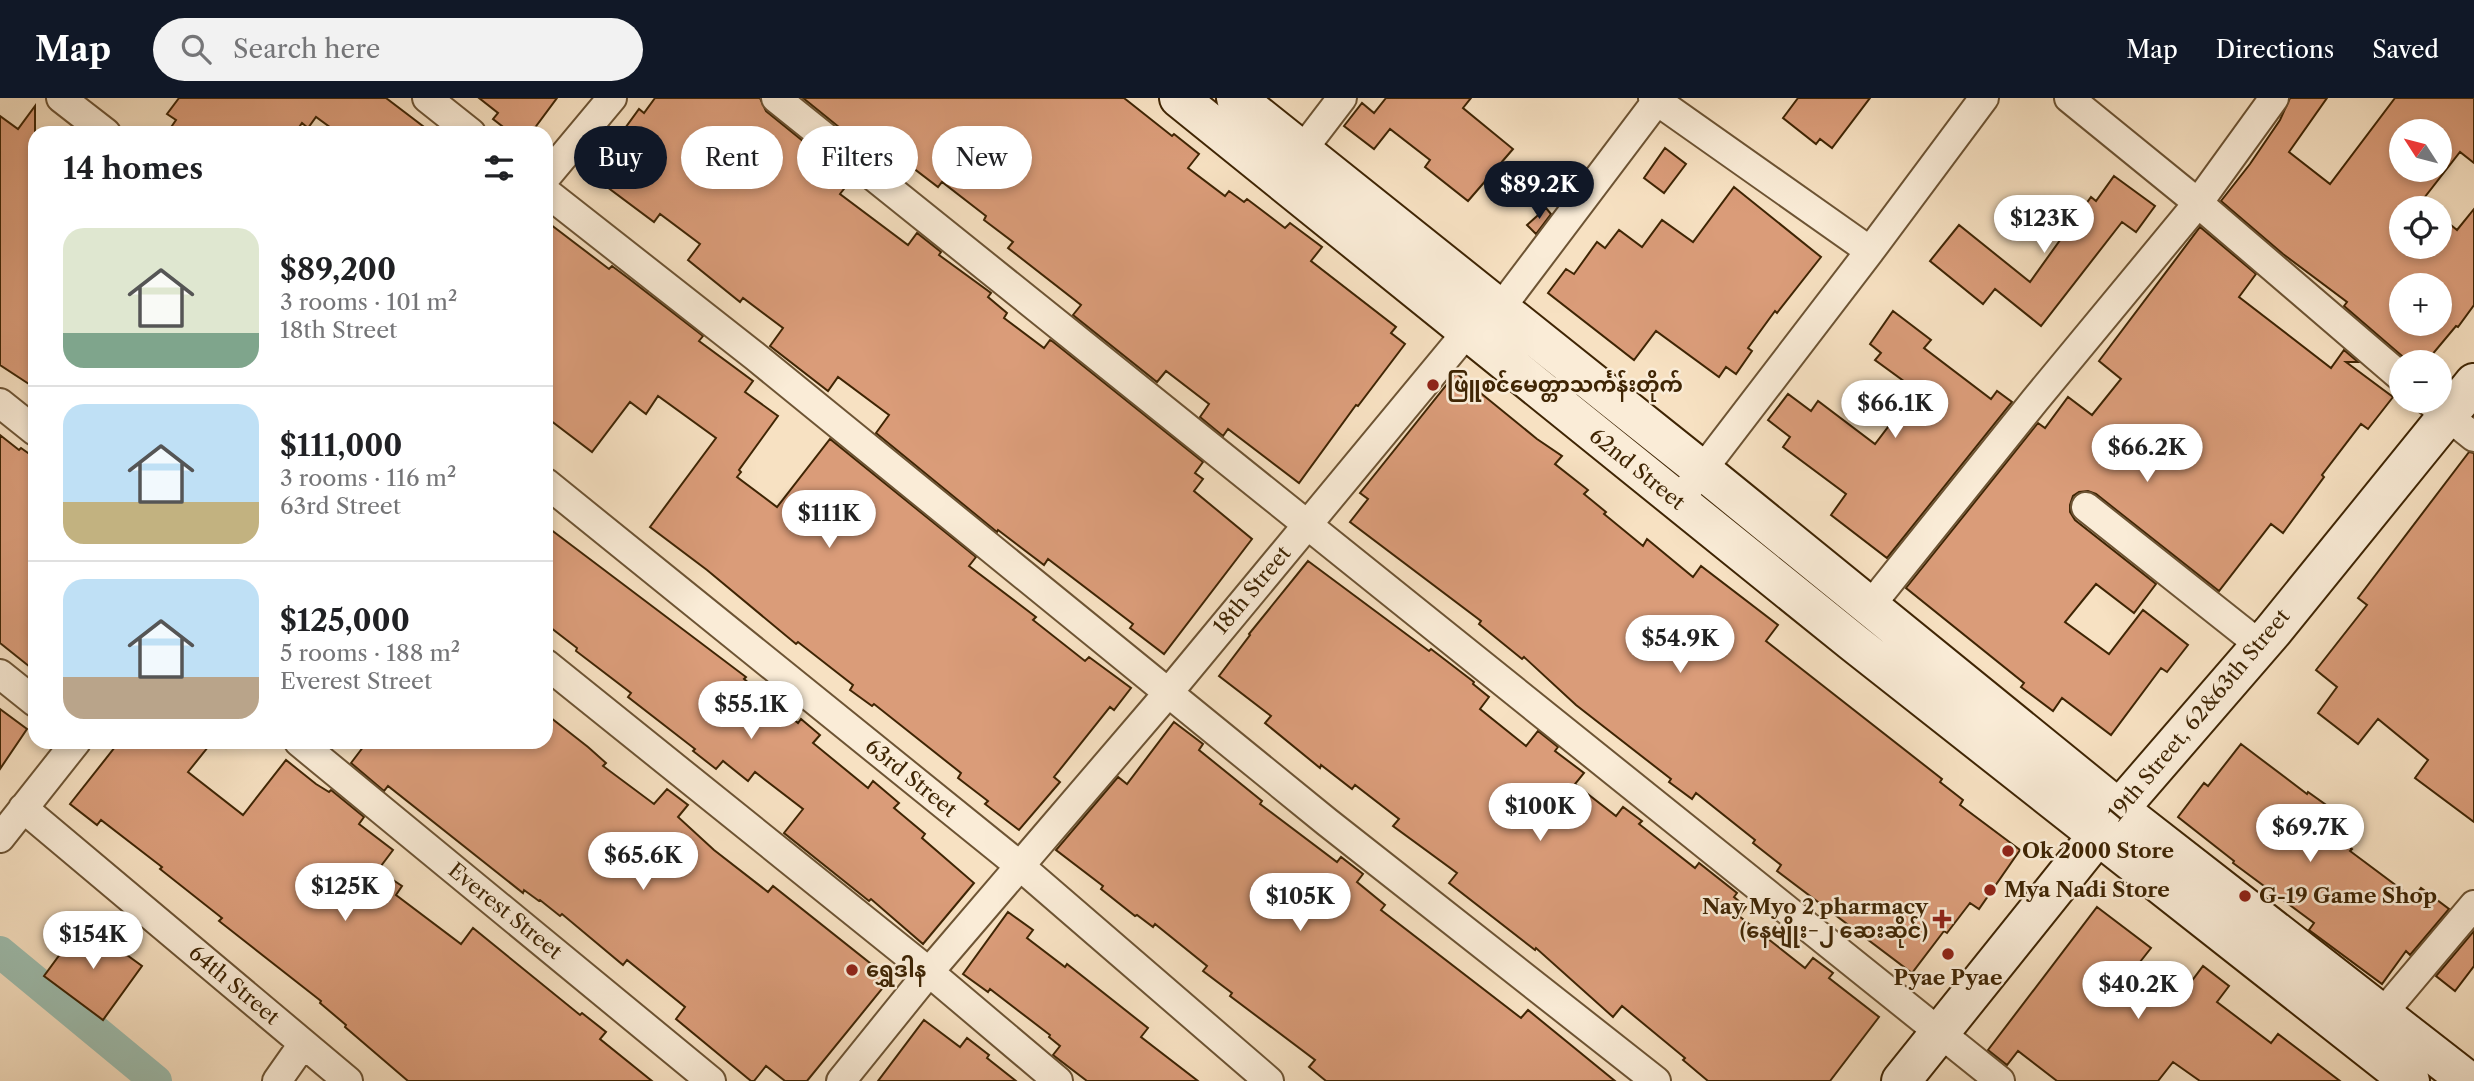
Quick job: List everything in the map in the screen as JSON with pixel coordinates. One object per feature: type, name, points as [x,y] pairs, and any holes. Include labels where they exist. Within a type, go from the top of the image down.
[{"type":"main road","name":"62nd Street","points":[[1179,98],[1291,166],[1499,310],[1870,606],[2108,822]]},
{"type":"main road","name":"62nd Street","points":[[1236,98],[1291,166],[1467,332],[1677,502],[2108,822]]},
{"type":"main road","name":"19th Street, 62&63th Street","points":[[1901,1081],[2108,822],[2450,418],[2474,383]]},
{"type":"main road","points":[[2108,822],[2382,1014],[2468,1081]]},
{"type":"main road","points":[[2108,822],[2410,1081]]},
{"type":"street","points":[[61,98],[97,126]]},
{"type":"street","points":[[427,98],[462,126]]},
{"type":"street","points":[[553,169],[612,98]]},
{"type":"street","points":[[776,98],[2000,1081]]},
{"type":"street","points":[[1291,166],[1342,98]]},
{"type":"street","points":[[1677,502],[1984,98]]},
{"type":"street","points":[[2069,98],[2198,203],[2389,367]]},
{"type":"street","points":[[1870,606],[2198,203],[2274,98]]},
{"type":"street","points":[[1657,99],[1870,251]]},
{"type":"street","name":"18th Street","points":[[841,1081],[929,972],[1168,693],[1467,332],[1499,310],[1657,99]]},
{"type":"street","points":[[553,198],[946,509],[1168,693],[1656,1081]]},
{"type":"street","points":[[0,403],[28,425]]},
{"type":"street","name":"63rd Street","points":[[553,489],[1020,866],[1269,1081]]},
{"type":"street","points":[[2086,507],[2260,645]]},
{"type":"street","points":[[553,670],[929,972],[1058,1081]]},
{"type":"street","points":[[0,674],[28,696]]},
{"type":"street","points":[[7,825],[70,749]]},
{"type":"street","name":"Everest Street","points":[[308,749],[711,1081]]},
{"type":"street","name":"64th Street","points":[[7,825],[303,1044],[348,1081]]},
{"type":"street","points":[[2382,1014],[2474,905]]},
{"type":"street","points":[[277,1081],[303,1044]]},
{"type":"building","points":[[179,98],[386,98],[423,126],[328,126],[316,117],[309,126],[302,123],[300,126],[172,126],[176,120],[167,114]]},
{"type":"building","points":[[479,98],[557,98],[536,126],[502,126],[493,119],[498,113]]},
{"type":"building","points":[[655,98],[760,98],[766,111],[797,136],[797,189],[844,189],[840,194],[908,245],[917,233],[941,252],[939,255],[991,293],[988,297],[1007,313],[1004,318],[1044,348],[1052,341],[1203,462],[1195,473],[1203,479],[1194,491],[1252,539],[1164,654],[1130,628],[1133,624],[1048,559],[1044,565],[998,530],[997,532],[876,433],[889,415],[838,377],[828,391],[770,346],[783,328],[743,298],[740,302],[688,260],[700,244],[660,214],[654,222],[610,189],[667,189],[667,126],[627,126],[639,109],[644,113]]},
{"type":"building","points":[[803,98],[1124,98],[1199,154],[1188,168],[1225,196],[1229,191],[1244,202],[1247,199],[1285,228],[1290,223],[1322,247],[1311,261],[1396,327],[1391,333],[1405,344],[1299,483],[1228,429],[1223,436],[1200,417],[1209,404],[1166,371],[1157,382],[1073,315],[1081,305],[1008,248],[1013,242],[984,220],[986,216],[951,189],[1032,189],[1032,126],[932,126],[932,182],[918,172],[918,126],[838,126]]},
{"type":"building","points":[[1386,98],[1471,98],[1463,108],[1513,149],[1468,201],[1425,167],[1430,160],[1390,129],[1374,149],[1344,126],[1362,103],[1374,113]]},
{"type":"building","points":[[1798,98],[1870,98],[1832,148],[1820,139],[1816,144],[1783,118]]},
{"type":"building","points":[[2290,98],[2327,98],[2289,152],[2330,184],[2395,98],[2474,98],[2474,163],[2460,152],[2452,162],[2452,119],[2389,119],[2389,182],[2437,182],[2426,196],[2389,196],[2389,259],[2452,259],[2452,226],[2457,230],[2474,209],[2474,305],[2452,331],[2452,273],[2389,273],[2389,336],[2448,336],[2436,350],[2395,350],[2344,306],[2347,302],[2283,254],[2221,201],[2280,120]]},
{"type":"building","points":[[35,106],[35,126],[28,126],[28,383],[0,365],[0,116],[18,129]]},
{"type":"building","points":[[1665,148],[1686,164],[1664,193],[1644,178]]},
{"type":"building","points":[[2114,176],[2155,206],[2136,232],[2122,222],[2041,326],[1995,289],[1983,304],[1930,261],[1959,225],[2030,282],[2091,197],[2096,201]]},
{"type":"building","points":[[1734,187],[1821,257],[1748,348],[1752,351],[1736,374],[1726,367],[1719,377],[1656,331],[1634,360],[1548,293],[1566,269],[1574,274],[1597,242],[1605,248],[1619,230],[1642,247],[1662,220],[1693,242]]},
{"type":"building","points":[[1546,208],[1551,214],[1536,234],[1527,225]]},
{"type":"building","points":[[553,226],[609,269],[612,266],[628,278],[703,336],[699,341],[753,381],[745,392],[778,416],[739,470],[741,472],[737,477],[777,507],[830,439],[976,557],[969,566],[1036,617],[1033,620],[1085,661],[1089,657],[1131,688],[1114,710],[1110,707],[1054,777],[1060,782],[1019,830],[985,804],[988,801],[958,778],[961,773],[874,704],[872,706],[850,690],[853,685],[798,642],[796,644],[650,527],[716,438],[658,396],[646,414],[630,402],[592,452],[553,422]]},
{"type":"building","points":[[2200,227],[2256,274],[2239,297],[2331,368],[2344,350],[2358,362],[2346,362],[2389,394],[2389,402],[2368,429],[2361,424],[2283,533],[2271,524],[2219,591],[2096,494],[2088,491],[2073,496],[2070,512],[2075,520],[2156,584],[2134,613],[2096,584],[2065,622],[2109,654],[2143,610],[2188,645],[2167,672],[2161,668],[2111,735],[2062,698],[2053,711],[2021,687],[2024,683],[1906,588],[2038,423],[2045,428],[2068,397],[2092,415],[2121,379],[2099,361]]},
{"type":"building","points":[[1893,311],[1931,340],[1924,348],[1991,399],[1997,391],[2012,402],[1887,558],[1831,515],[1846,494],[1783,447],[1790,437],[1768,420],[1788,394],[1811,411],[1818,401],[1875,444],[1916,390],[1875,360],[1881,353],[1870,344]]},
{"type":"building","points":[[1456,373],[1562,456],[1555,464],[1588,490],[1584,494],[1643,546],[1647,539],[1693,577],[1701,566],[1778,625],[1766,641],[1942,779],[1940,782],[1963,800],[1960,805],[2020,850],[1979,909],[1970,903],[1947,933],[1944,931],[1912,973],[1777,871],[1781,865],[1753,843],[1755,840],[1696,793],[1692,799],[1669,782],[1671,779],[1576,705],[1524,657],[1522,659],[1479,624],[1481,621],[1350,522],[1368,499],[1360,493]]},
{"type":"building","points":[[0,435],[19,450],[21,448],[28,453],[28,665],[0,643]]},
{"type":"building","points":[[2469,452],[2474,453],[2474,822],[2415,778],[2428,760],[2378,719],[2358,744],[2318,713],[2337,687],[2316,670],[2367,605],[2358,598]]},
{"type":"building","points":[[553,531],[746,677],[744,679],[798,723],[801,719],[820,735],[813,743],[868,788],[873,781],[899,803],[894,808],[925,834],[922,838],[974,883],[923,944],[871,899],[869,901],[784,833],[803,809],[755,772],[748,781],[723,761],[716,769],[693,751],[695,749],[628,697],[631,693],[576,651],[577,648],[553,629]]},
{"type":"building","points":[[1308,561],[1474,682],[1473,684],[1489,697],[1480,709],[1526,746],[1538,731],[1558,747],[1555,751],[1584,773],[1575,784],[1616,816],[1623,807],[1642,821],[1639,824],[1695,868],[1699,863],[1737,893],[1734,897],[1746,907],[1739,916],[1805,968],[1813,958],[1833,973],[1829,978],[1879,1017],[1830,1081],[1708,1081],[1683,1060],[1685,1058],[1622,1006],[1613,1017],[1536,948],[1535,950],[1449,883],[1457,873],[1393,826],[1399,819],[1355,785],[1352,789],[1321,765],[1320,768],[1265,723],[1271,716],[1219,676]]},
{"type":"building","points":[[0,709],[27,729],[0,769]]},
{"type":"building","points":[[553,720],[606,763],[603,766],[654,804],[667,789],[688,805],[678,817],[714,850],[768,892],[773,886],[890,979],[807,1081],[785,1081],[766,1066],[754,1081],[751,1081],[676,1019],[685,1007],[627,960],[623,965],[562,914],[560,916],[524,890],[523,893],[388,786],[384,791],[351,763],[362,749],[553,749]]},
{"type":"building","points":[[1174,722],[1203,744],[1199,750],[1262,801],[1260,804],[1337,862],[1341,857],[1363,874],[1357,882],[1385,905],[1381,910],[1521,1018],[1528,1010],[1615,1081],[1326,1081],[1309,1067],[1315,1060],[1230,996],[1232,993],[1203,971],[1207,966],[1155,924],[1153,927],[1135,916],[1101,889],[1103,886],[1056,850],[1118,777],[1127,784]]},
{"type":"building","points":[[2241,744],[2307,794],[2308,792],[2329,807],[2326,811],[2350,829],[2341,841],[2352,849],[2350,851],[2413,898],[2421,888],[2449,909],[2410,955],[2406,951],[2382,984],[2309,930],[2314,923],[2233,863],[2234,861],[2178,817],[2204,783],[2208,786]]},
{"type":"building","points":[[113,749],[206,749],[188,772],[243,815],[286,760],[316,784],[329,792],[331,790],[364,817],[359,824],[393,850],[378,870],[402,886],[396,895],[461,944],[473,928],[580,1015],[582,1013],[606,1032],[600,1039],[652,1081],[408,1081],[345,1027],[321,1001],[219,921],[222,918],[160,869],[162,867],[101,820],[97,825],[70,804]]},
{"type":"building","points":[[2097,907],[2151,948],[2140,962],[2182,994],[2203,966],[2229,986],[2217,1002],[2271,1043],[2278,1034],[2340,1081],[2200,1081],[2173,1062],[2158,1081],[2057,1081],[2018,1051],[2007,1065],[1988,1050]]},
{"type":"building","points":[[1008,912],[1033,930],[1027,938],[1065,967],[1067,964],[1148,1028],[1141,1037],[1198,1081],[1087,1081],[1053,1055],[1060,1046],[1050,1035],[990,989],[988,992],[963,974]]},
{"type":"building","points":[[83,923],[142,966],[103,1020],[44,976]]},
{"type":"building","points":[[2474,931],[2474,966],[2455,991],[2436,976]]},
{"type":"building","points":[[924,1020],[960,1047],[967,1038],[1016,1081],[878,1081]]},
{"type":"waterway","points":[[0,952],[156,1081]]},
{"type":"place","name":"ဖြူစင်မေတ္တာသင်္ကန်းတိုက်","points":[[1433,385]]},
{"type":"place","name":"Ok 2000 Store","points":[[2008,851]]},
{"type":"place","name":"Mya Nadi Store","points":[[1990,890]]},
{"type":"place","name":"G-19 Game Shop","points":[[2245,896]]},
{"type":"place","name":"Nay Myo 2 pharmacy (နေမျိုး−၂ ဆေးဆိုင်)","points":[[1942,919]]},
{"type":"place","name":"Pyae Pyae","points":[[1948,954]]},
{"type":"place","name":"ရွှေဒါန","points":[[852,970]]}]
